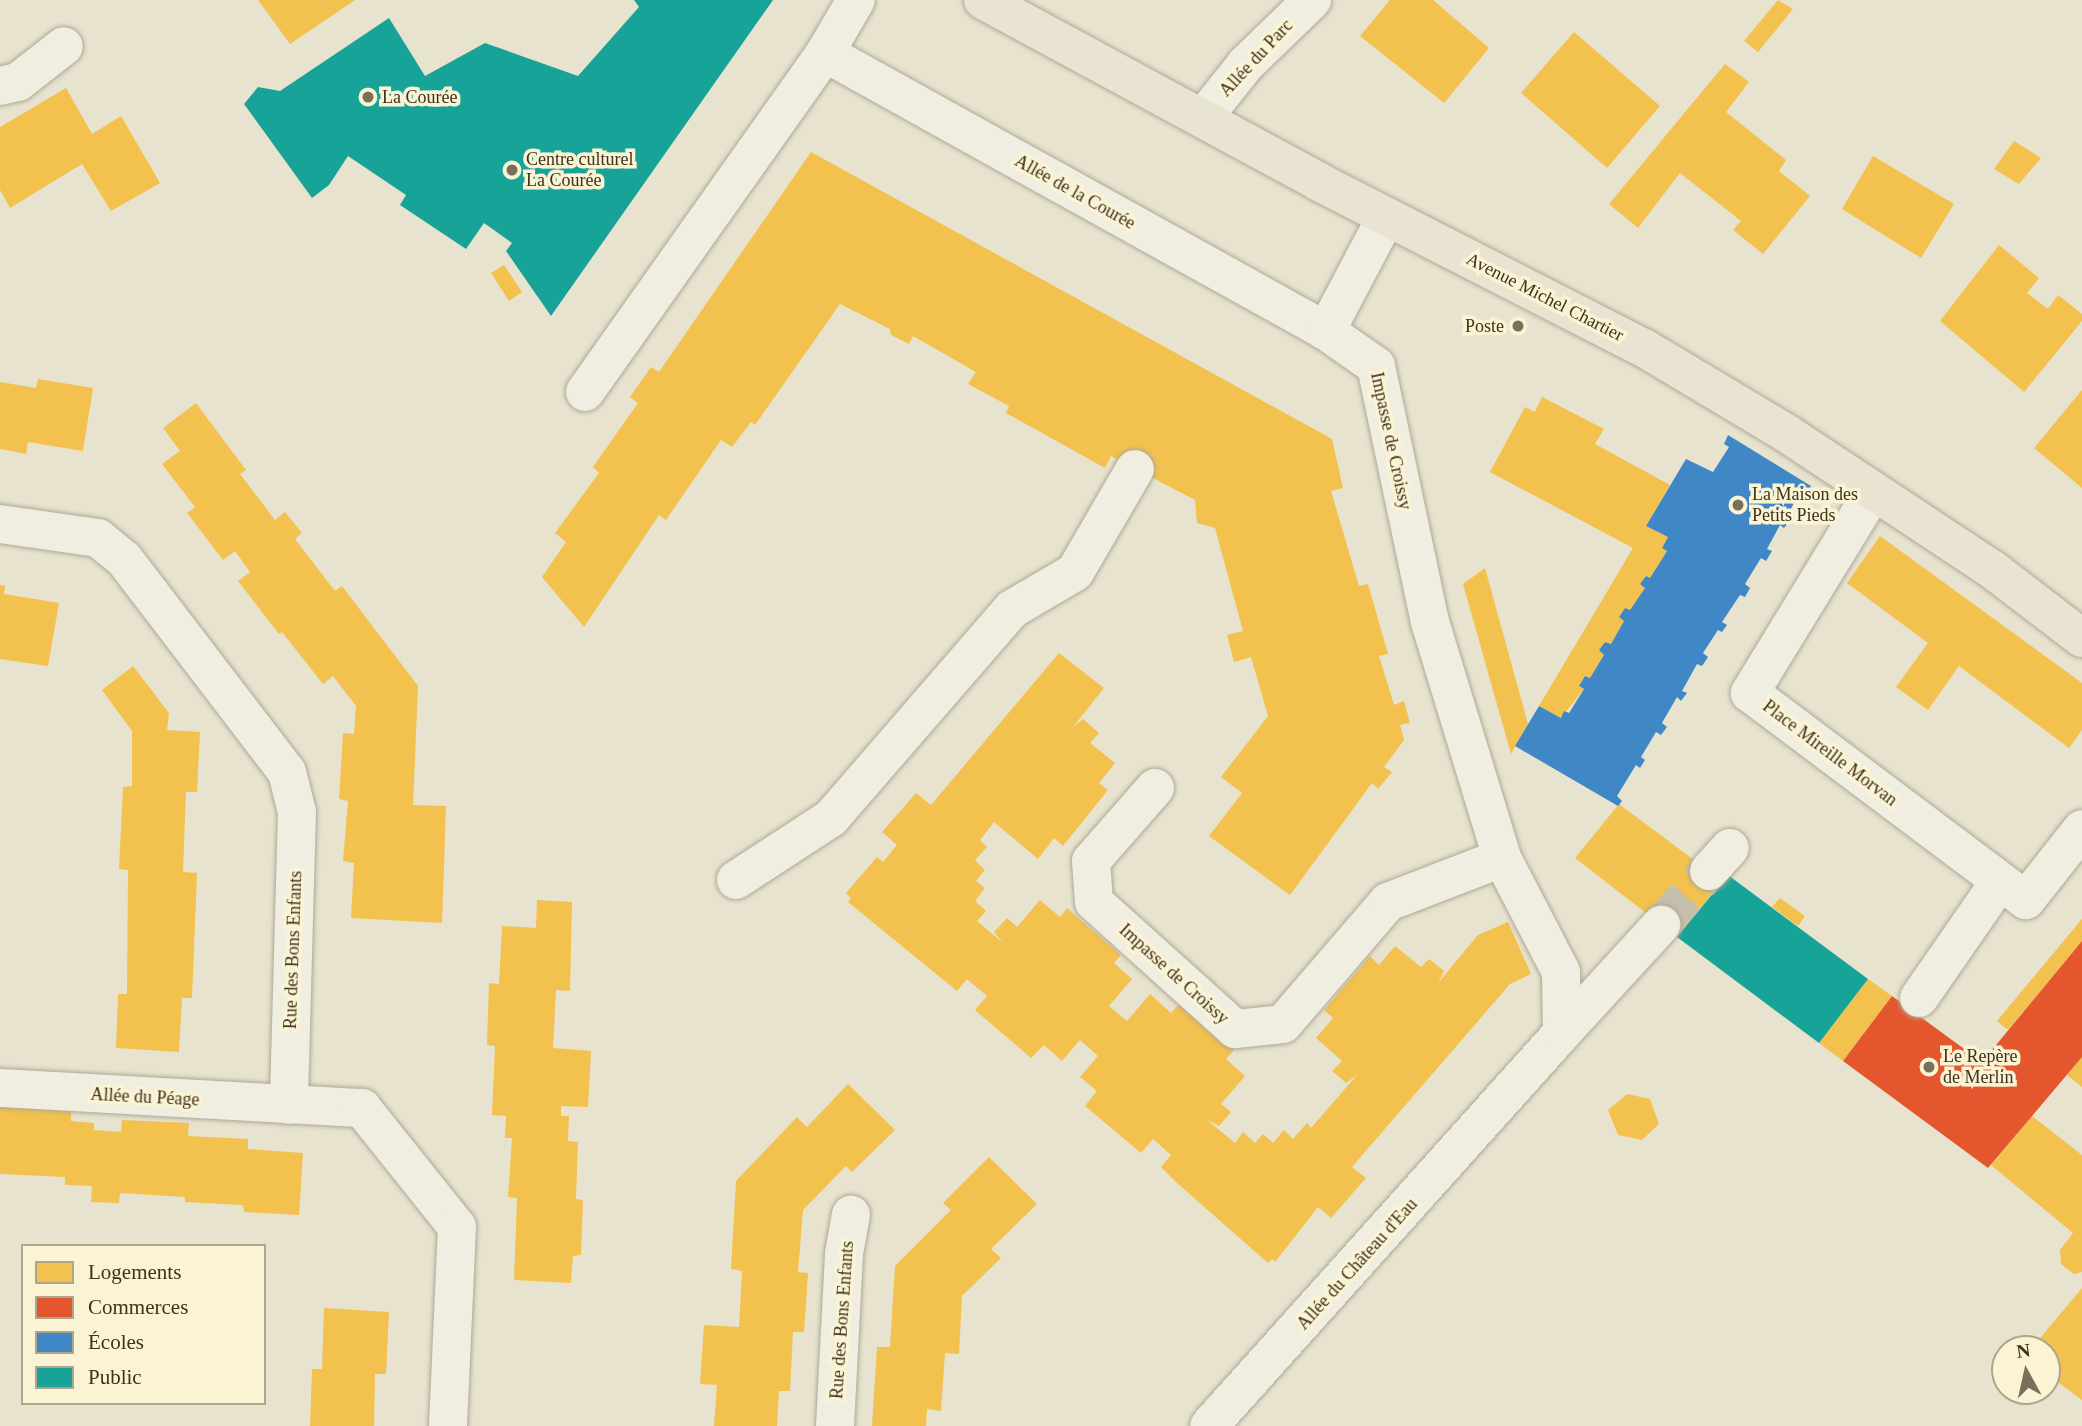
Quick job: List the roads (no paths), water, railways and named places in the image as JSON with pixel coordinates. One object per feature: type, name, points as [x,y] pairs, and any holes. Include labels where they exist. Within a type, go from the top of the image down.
[{"type":"main road","name":"Avenue Michel Chartier","points":[[983,0],[1386,217],[1644,348],[1786,433],[1993,570],[2082,638]]},
{"type":"street","points":[[585,392],[825,53],[856,0]]},
{"type":"street","name":"Allée du Parc","points":[[1203,117],[1246,64],[1312,0]]},
{"type":"street","points":[[0,86],[18,82],[64,46]]},
{"type":"street","name":"Allée de la Courée","points":[[825,53],[1326,331]]},
{"type":"street","points":[[1326,331],[1386,217]]},
{"type":"street","name":"Impasse de Croissy","points":[[1326,331],[1376,366],[1430,622],[1502,858],[1561,972],[1562,1032]]},
{"type":"street","points":[[736,880],[831,818],[1012,609],[1075,572],[1135,469]]},
{"type":"street","name":"Place Mireille Morvan","points":[[1873,492],[1750,693],[2026,900],[2082,829]]},
{"type":"street","name":"Rue des Bons Enfants","points":[[0,524],[98,538],[124,559],[287,772],[297,812],[289,1105]]},
{"type":"street","name":"Impasse de Croissy","points":[[1155,788],[1091,861],[1094,902],[1236,1029],[1283,1024],[1388,902],[1502,858]]},
{"type":"street","points":[[1919,998],[2000,881]]},
{"type":"street","points":[[1562,1032],[1661,925]]},
{"type":"street","name":"Allée du Château d'Eau","points":[[1209,1426],[1562,1032]]},
{"type":"street","name":"Allée du Péage","points":[[0,1088],[289,1105]]},
{"type":"street","points":[[289,1105],[362,1108],[457,1227],[448,1426]]},
{"type":"street","name":"Rue des Bons Enfants","points":[[835,1426],[844,1255],[851,1214]]},
{"type":"tunnel","points":[[1661,925],[1709,871]]},
{"type":"place","name":"La Courée","points":[[368,97]]},
{"type":"place","name":"Centre culturel La Courée","points":[[512,170]]},
{"type":"place","name":"Poste","points":[[1518,326]]},
{"type":"place","name":"La Maison des Petits Pieds","points":[[1738,505]]},
{"type":"place","name":"Le Repère de Merlin","points":[[1929,1067]]}]
